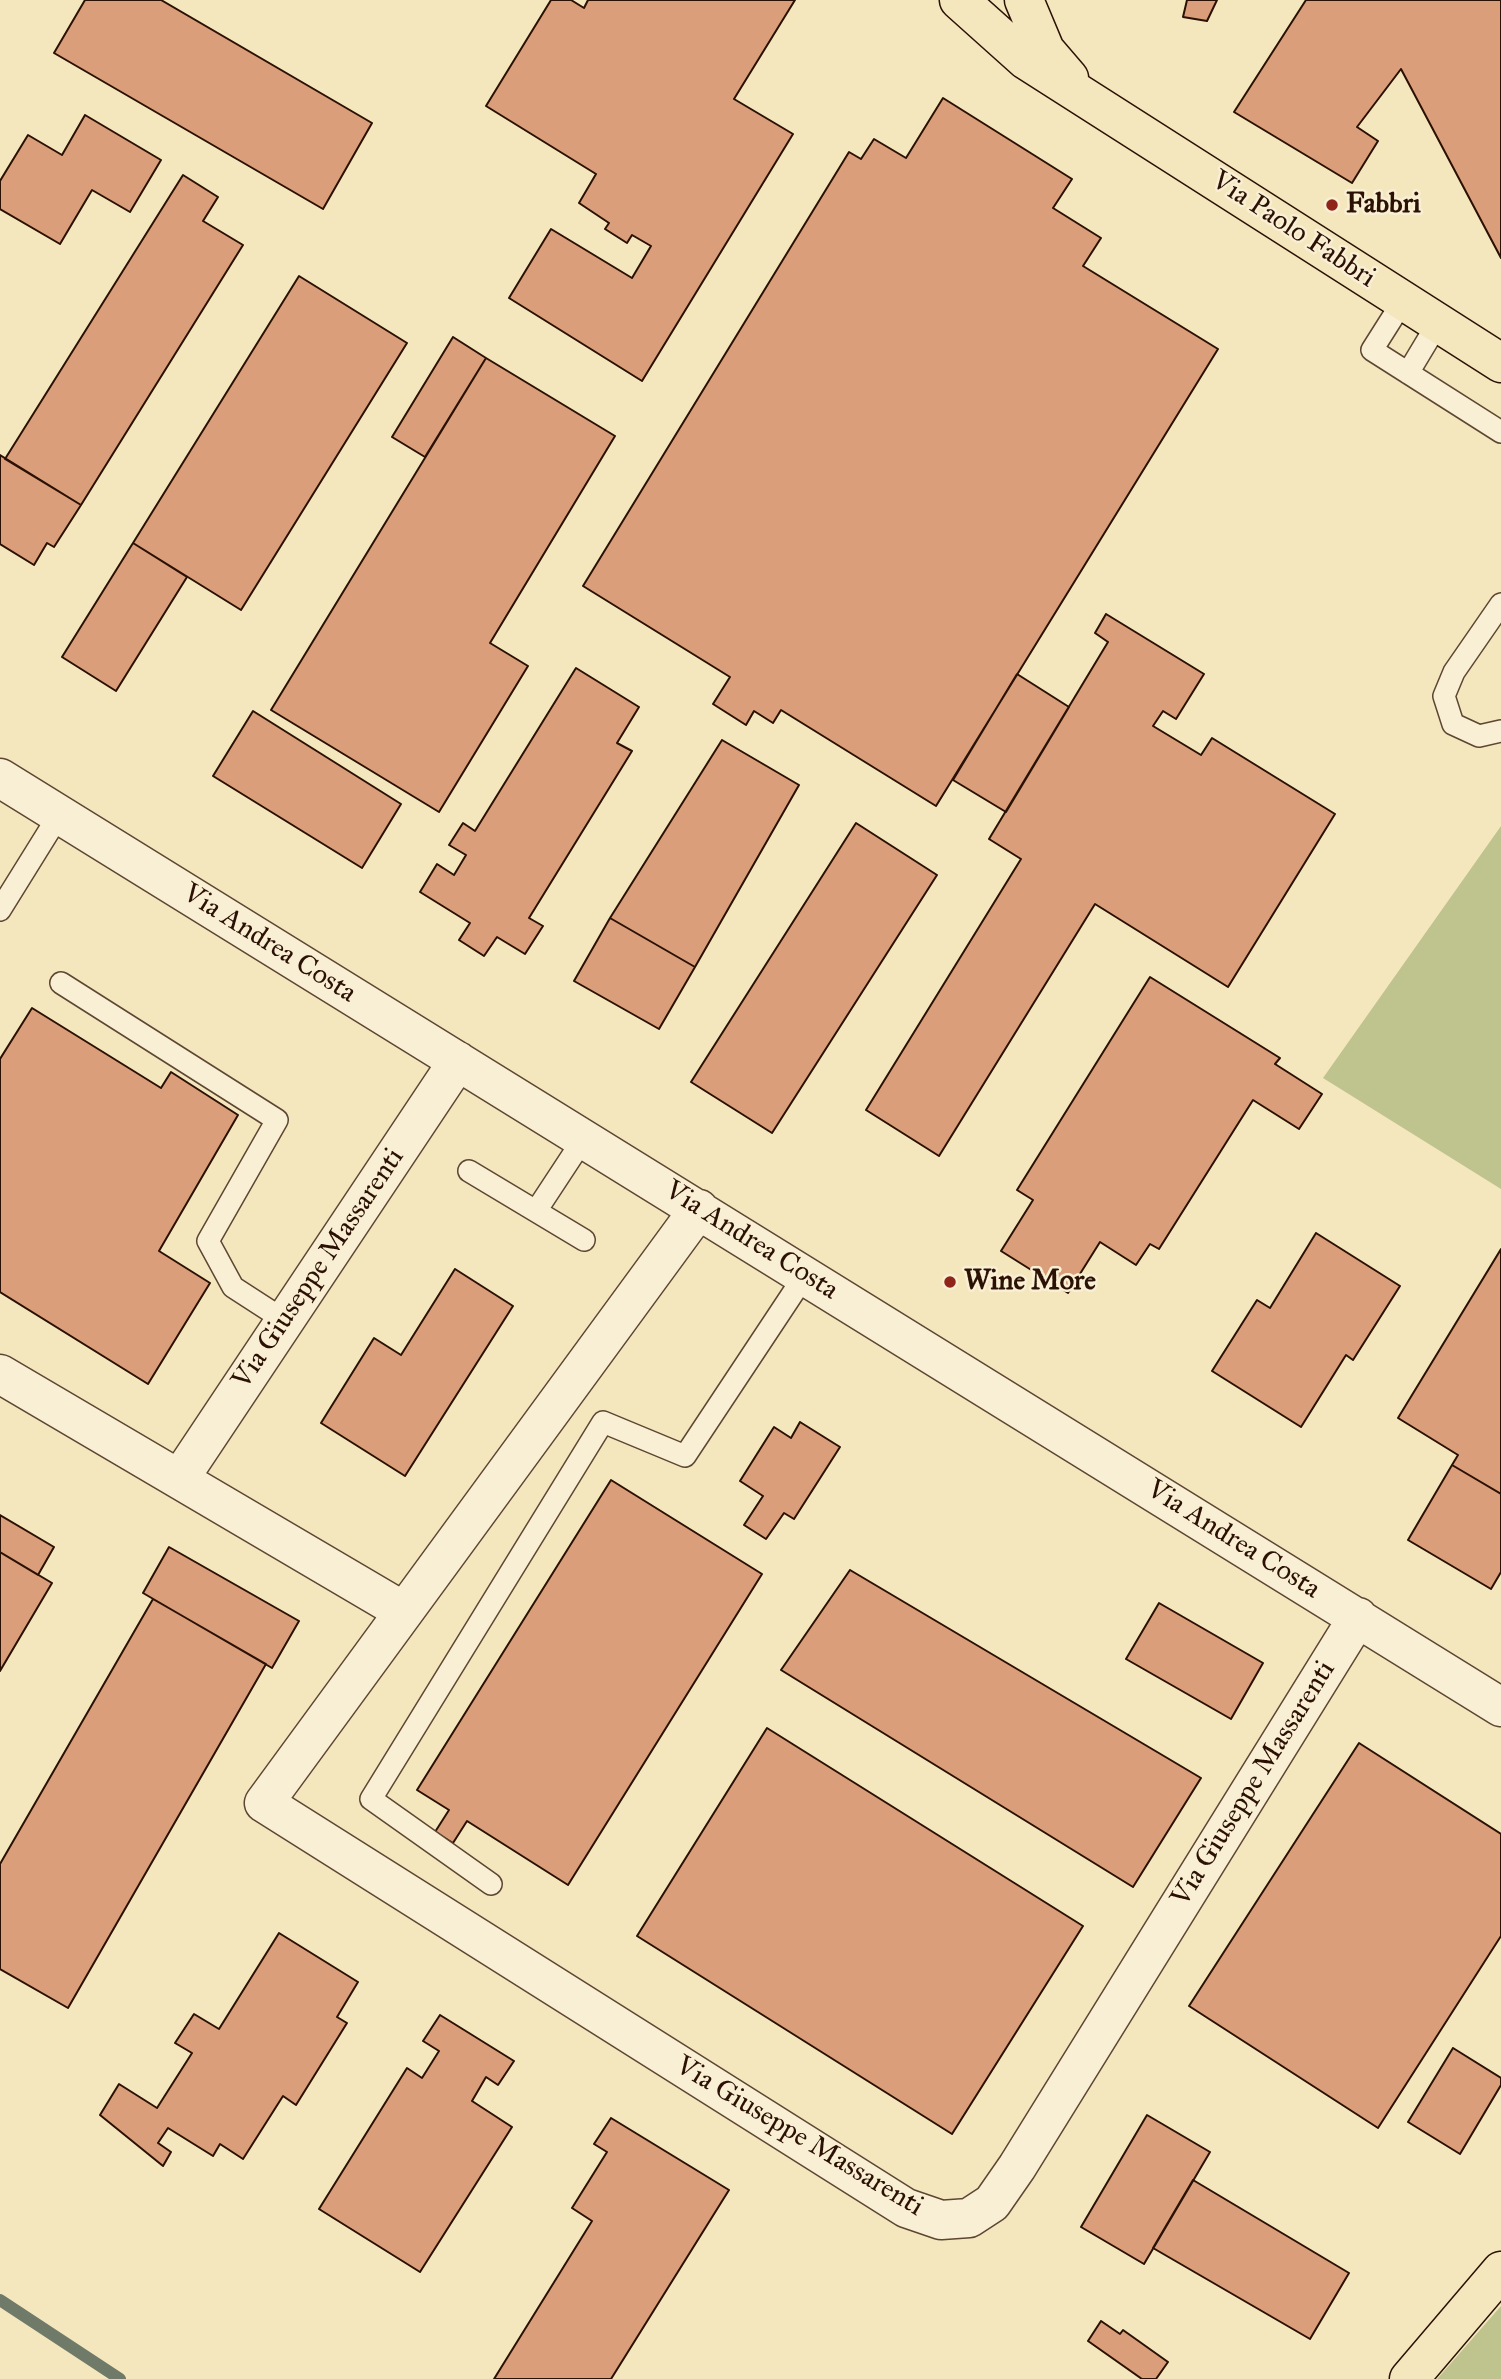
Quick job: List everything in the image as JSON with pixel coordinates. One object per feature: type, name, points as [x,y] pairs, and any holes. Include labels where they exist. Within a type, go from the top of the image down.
[{"type":"main road","name":"Via Paolo Fabbri","points":[[959,0],[1026,60],[1501,363]]},
{"type":"main road","name":"Via Paolo Fabbri","points":[[1024,0],[1045,50],[1086,98]]},
{"type":"main road","points":[[1409,2379],[1501,2272]]},
{"type":"street","name":"Via Andrea Costa","points":[[0,778],[1501,1707]]},
{"type":"street","name":"Via Giuseppe Massarenti","points":[[180,1478],[458,1061]]},
{"type":"street","name":"Via Giuseppe Massarenti","points":[[699,1209],[264,1803],[906,2208],[941,2220],[969,2218],[992,2203],[1358,1617]]},
{"type":"street","points":[[0,1374],[403,1611]]},
{"type":"lane","points":[[1403,301],[1372,350],[1501,432]]},
{"type":"lane","points":[[1408,373],[1438,324]]},
{"type":"lane","points":[[1501,604],[1454,672],[1444,695],[1452,724],[1479,736],[1501,731]]},
{"type":"lane","points":[[0,910],[59,815]]},
{"type":"lane","points":[[61,983],[277,1120],[208,1241],[233,1287],[284,1320]]},
{"type":"lane","points":[[536,1212],[583,1138]]},
{"type":"lane","points":[[469,1171],[584,1240]]},
{"type":"lane","points":[[491,1884],[371,1799],[603,1422],[685,1456],[805,1275]]},
{"type":"green space","points":[[1501,826],[1501,1189],[1323,1078]]},
{"type":"green space","points":[[1501,2306],[1501,2379],[1437,2379]]},
{"type":"building","points":[[85,0],[161,0],[372,123],[323,209],[54,53]]},
{"type":"building","points":[[551,0],[571,0],[584,8],[588,0],[795,0],[734,99],[793,134],[642,381],[509,298],[551,229],[632,278],[651,246],[632,235],[627,243],[605,229],[609,223],[579,203],[596,174],[486,106]]},
{"type":"building","points":[[1187,0],[1217,0],[1207,21],[1183,17]]},
{"type":"building","points":[[1306,0],[1501,0],[1501,258],[1401,69],[1357,127],[1378,141],[1352,183],[1234,112]]},
{"type":"building","points":[[943,98],[1072,179],[1053,208],[1101,238],[1083,266],[1218,349],[936,806],[781,710],[773,723],[754,711],[746,725],[713,704],[730,677],[583,586],[849,152],[861,159],[874,139],[906,158]]},
{"type":"building","points":[[85,115],[161,160],[130,212],[92,190],[60,244],[0,209],[0,181],[28,135],[62,155]]},
{"type":"building","points":[[183,175],[218,197],[203,221],[243,245],[81,505],[5,459]]},
{"type":"building","points":[[299,276],[407,343],[241,610],[133,543]]},
{"type":"building","points":[[453,337],[486,358],[425,457],[392,437]]},
{"type":"building","points":[[486,358],[615,436],[490,643],[528,666],[439,812],[271,710]]},
{"type":"building","points":[[0,455],[81,505],[54,547],[47,543],[34,565],[0,544]]},
{"type":"building","points":[[133,543],[187,577],[116,691],[62,657]]},
{"type":"building","points":[[1106,614],[1204,674],[1176,719],[1163,711],[1153,726],[1201,755],[1212,738],[1335,814],[1228,987],[1095,904],[939,1156],[866,1110],[1021,859],[989,839],[1108,642],[1095,633]]},
{"type":"building","points":[[576,668],[639,707],[617,743],[632,751],[529,918],[543,926],[525,954],[497,937],[484,956],[459,940],[470,923],[420,892],[437,864],[454,875],[466,855],[449,845],[463,823],[475,831]]},
{"type":"building","points":[[1017,674],[1069,707],[1006,812],[953,780]]},
{"type":"building","points":[[253,711],[401,804],[362,868],[213,776]]},
{"type":"building","points":[[722,740],[799,785],[695,967],[610,918]]},
{"type":"building","points":[[856,823],[937,875],[772,1133],[691,1082]]},
{"type":"building","points":[[610,918],[695,967],[659,1029],[574,981]]},
{"type":"building","points":[[1150,977],[1280,1058],[1275,1064],[1322,1094],[1299,1129],[1253,1100],[1159,1249],[1150,1244],[1136,1265],[1100,1242],[1068,1293],[1001,1251],[1033,1200],[1017,1190]]},
{"type":"building","points":[[32,1008],[161,1088],[171,1072],[238,1115],[159,1251],[210,1283],[148,1384],[0,1292],[0,1059]]},
{"type":"building","points":[[1316,1233],[1400,1286],[1353,1360],[1346,1355],[1301,1427],[1212,1371],[1257,1300],[1270,1308]]},
{"type":"building","points":[[1501,1249],[1501,1494],[1452,1465],[1458,1455],[1398,1418]]},
{"type":"building","points":[[455,1269],[513,1306],[405,1476],[321,1423],[374,1338],[401,1355]]},
{"type":"building","points":[[800,1422],[840,1447],[794,1519],[784,1513],[766,1539],[744,1525],[763,1496],[740,1481],[774,1427],[791,1438]]},
{"type":"building","points":[[1452,1465],[1501,1494],[1501,1572],[1491,1589],[1408,1540]]},
{"type":"building","points":[[611,1480],[762,1574],[568,1885],[467,1821],[453,1843],[435,1832],[449,1810],[417,1790]]},
{"type":"building","points":[[0,1515],[54,1547],[38,1575],[0,1552]]},
{"type":"building","points":[[169,1547],[299,1621],[272,1668],[143,1593]]},
{"type":"building","points":[[0,1552],[52,1583],[0,1671]]},
{"type":"building","points":[[850,1570],[1201,1778],[1133,1887],[781,1670]]},
{"type":"building","points":[[153,1599],[266,1664],[68,2008],[0,1969],[0,1864]]},
{"type":"building","points":[[1159,1603],[1263,1663],[1231,1719],[1126,1659]]},
{"type":"building","points":[[767,1728],[1083,1926],[952,2134],[637,1936]]},
{"type":"building","points":[[1359,1743],[1501,1834],[1501,1936],[1378,2128],[1189,2006]]},
{"type":"building","points":[[279,1933],[358,1982],[337,2017],[347,2023],[296,2105],[283,2096],[243,2159],[220,2144],[213,2156],[168,2128],[158,2143],[171,2152],[163,2166],[100,2115],[119,2084],[157,2108],[192,2053],[175,2043],[194,2014],[219,2029]]},
{"type":"building","points":[[440,2015],[514,2061],[498,2085],[486,2077],[472,2101],[512,2127],[420,2272],[319,2209],[407,2068],[422,2078],[439,2051],[423,2041]]},
{"type":"building","points":[[1453,2048],[1501,2078],[1501,2085],[1460,2154],[1408,2122]]},
{"type":"building","points":[[1147,2115],[1210,2152],[1144,2264],[1081,2227]]},
{"type":"building","points":[[611,2118],[729,2190],[611,2379],[494,2379],[592,2221],[572,2208],[607,2152],[594,2144]]},
{"type":"building","points":[[1193,2180],[1349,2273],[1310,2339],[1153,2248]]},
{"type":"building","points":[[1101,2321],[1120,2334],[1123,2330],[1168,2362],[1156,2379],[1142,2379],[1088,2341]]},
{"type":"waterway","points":[[0,2300],[120,2379]]},
{"type":"place","name":"Fabbri","points":[[1332,205]]},
{"type":"place","name":"Wine More","points":[[950,1282]]}]
